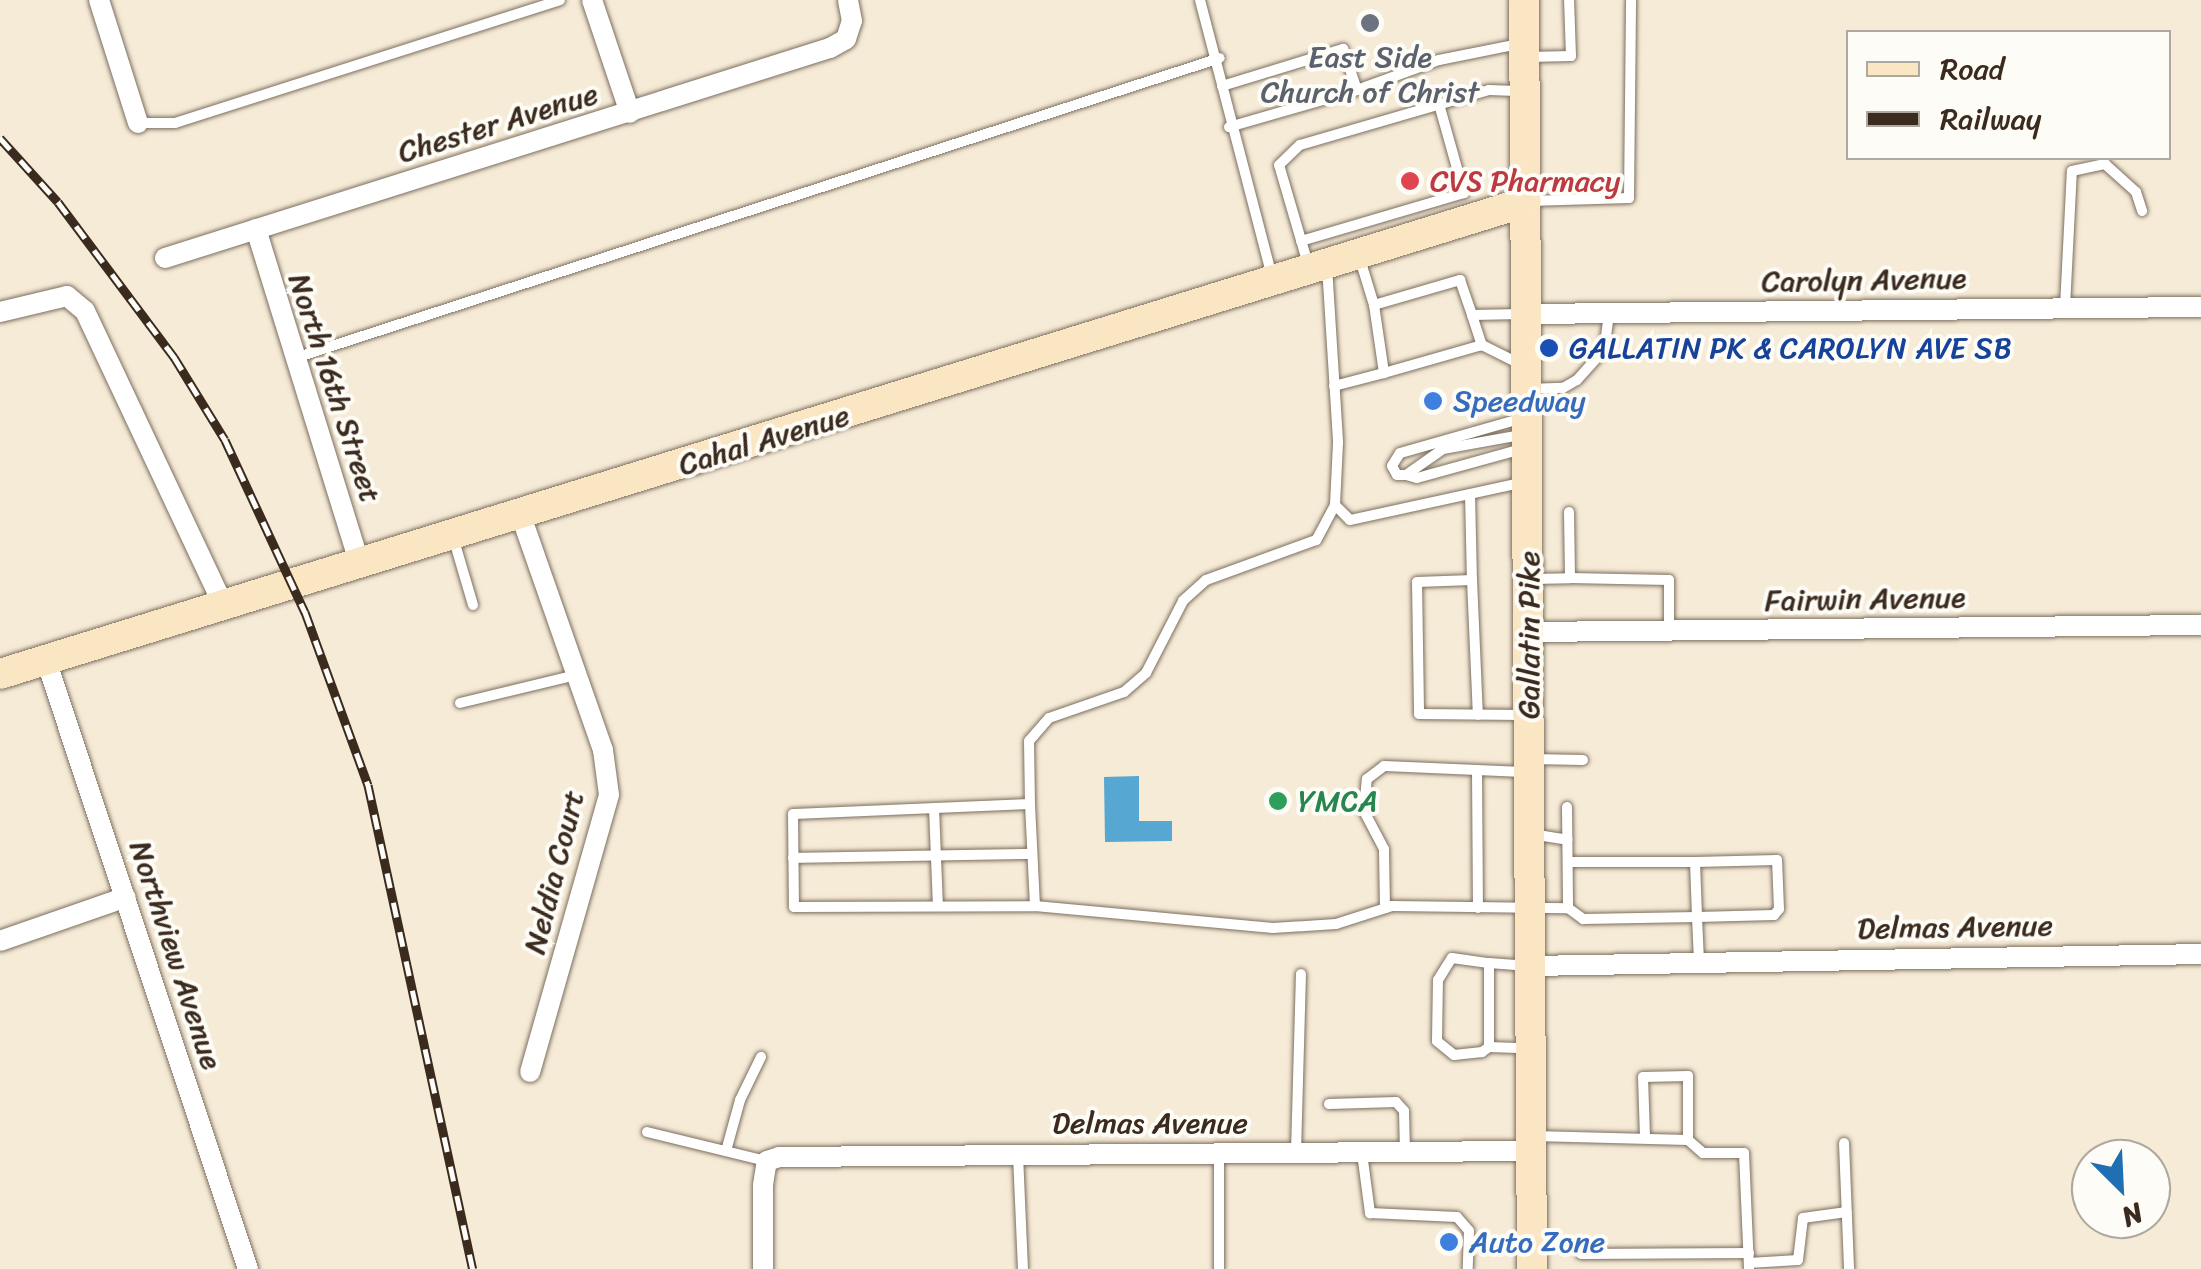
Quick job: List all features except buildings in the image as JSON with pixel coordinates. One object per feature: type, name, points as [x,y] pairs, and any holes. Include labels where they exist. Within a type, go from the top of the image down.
[{"type":"street","points":[[99,0],[138,123]]},
{"type":"street","points":[[592,0],[630,114]]},
{"type":"street","name":"Chester Avenue","points":[[166,258],[630,114],[846,38],[852,21],[848,0]]},
{"type":"street","name":"Gallatin Pike","points":[[1524,0],[1532,1269]]},
{"type":"street","name":"Cahal Avenue","points":[[0,674],[1273,281],[1312,258],[1358,255],[1526,202]]},
{"type":"street","name":"North 16th Street","points":[[256,230],[360,564]]},
{"type":"street","points":[[0,312],[67,296],[85,312],[224,607]]},
{"type":"street","name":"Carolyn Avenue","points":[[1528,314],[2201,307]]},
{"type":"street","name":"Neldia Court","points":[[521,516],[603,750],[609,795],[530,1072]]},
{"type":"street","name":"Fairwin Avenue","points":[[1530,632],[2201,625]]},
{"type":"street","name":"Northview Avenue","points":[[46,660],[248,1269]]},
{"type":"street","points":[[0,940],[126,897]]},
{"type":"street","name":"Delmas Avenue","points":[[1530,966],[2201,954]]},
{"type":"street","name":"Delmas Avenue","points":[[768,1162],[1018,1154],[1405,1152],[1533,1144]]},
{"type":"street","points":[[763,1269],[768,1162]]},
{"type":"lane","points":[[138,123],[176,124],[560,0]]},
{"type":"lane","points":[[1200,0],[1220,58],[1229,127],[1273,281]]},
{"type":"lane","points":[[1229,127],[1357,90],[1439,60],[1525,50],[1571,56],[1569,0]]},
{"type":"lane","points":[[1526,202],[1629,198],[1630,0]]},
{"type":"lane","points":[[1222,86],[1343,49],[1357,90]]},
{"type":"lane","points":[[294,358],[1220,58]]},
{"type":"lane","points":[[1035,906],[1029,742],[1049,718],[1124,692],[1146,673],[1184,601],[1206,580],[1316,540],[1335,505],[1334,386],[1312,258],[1279,165],[1300,145],[1489,90],[1526,91]]},
{"type":"lane","points":[[1312,258],[1464,193],[1439,104]]},
{"type":"lane","points":[[2065,308],[2072,172],[2105,164],[2136,192],[2142,211]]},
{"type":"lane","points":[[1358,255],[1374,305],[1384,373]]},
{"type":"lane","points":[[1374,305],[1403,302],[1460,280],[1482,345],[1528,411]]},
{"type":"lane","points":[[1528,411],[1400,453],[1392,466],[1397,476],[1432,474],[1528,411],[1562,388],[1592,366],[1604,350],[1609,313]]},
{"type":"lane","points":[[1472,315],[1528,314]]},
{"type":"lane","points":[[1445,339],[1450,354]]},
{"type":"lane","points":[[1334,386],[1482,345]]},
{"type":"lane","points":[[1416,348],[1421,362]]},
{"type":"lane","points":[[1406,475],[1443,449],[1528,411]]},
{"type":"lane","points":[[1335,505],[1350,520],[1529,481]]},
{"type":"lane","points":[[1470,494],[1478,715]]},
{"type":"lane","points":[[1569,512],[1570,578]]},
{"type":"lane","points":[[452,536],[473,605]]},
{"type":"lane","points":[[1530,579],[1669,580],[1669,630]]},
{"type":"lane","points":[[1472,580],[1417,582],[1419,714],[1529,715]]},
{"type":"lane","points":[[460,703],[577,675]]},
{"type":"lane","points":[[1386,908],[1384,848],[1364,811],[1367,780],[1384,766],[1477,770],[1583,760]]},
{"type":"lane","points":[[1477,770],[1478,908]]},
{"type":"lane","points":[[1030,804],[793,814],[794,907],[1035,906],[1273,928],[1336,924],[1386,908],[1568,908],[1583,920],[1774,915],[1779,862],[1568,862]]},
{"type":"lane","points":[[1568,807],[1568,908]]},
{"type":"lane","points":[[934,808],[938,906]]},
{"type":"lane","points":[[1530,834],[1568,840]]},
{"type":"lane","points":[[794,858],[1032,854]]},
{"type":"lane","points":[[1694,862],[1699,961]]},
{"type":"lane","points":[[1530,966],[1452,958],[1443,966],[1437,1041],[1454,1055],[1489,1047],[1531,1048]]},
{"type":"lane","points":[[1488,963],[1489,1047]]},
{"type":"lane","points":[[1296,1152],[1301,974]]},
{"type":"lane","points":[[726,1151],[740,1100],[762,1057]]},
{"type":"lane","points":[[1645,1137],[1643,1077],[1688,1076],[1688,1140]]},
{"type":"lane","points":[[1329,1104],[1396,1102],[1404,1111],[1405,1152]]},
{"type":"lane","points":[[647,1132],[768,1162]]},
{"type":"lane","points":[[1533,1144],[1645,1137],[1688,1140],[1703,1153],[1744,1153],[1749,1262]]},
{"type":"lane","points":[[1844,1143],[1848,1269]]},
{"type":"lane","points":[[1362,1152],[1370,1212],[1458,1217],[1469,1231],[1468,1269]]},
{"type":"lane","points":[[1218,1269],[1219,1153]]},
{"type":"lane","points":[[1018,1154],[1023,1269]]},
{"type":"lane","points":[[1581,1254],[1749,1262],[1798,1260],[1804,1218],[1846,1212]]},
{"type":"water","points":[[1139,776],[1139,821],[1172,821],[1172,841],[1105,842],[1104,777]]},
{"type":"railway","points":[[0,138],[58,202],[174,357],[225,440],[305,612],[368,785],[473,1269]]},
{"type":"place","name":"East Side Church of Christ","points":[[1370,23]]},
{"type":"place","name":"CVS Pharmacy","points":[[1410,181]]},
{"type":"place","name":"GALLATIN PK & CAROLYN AVE SB","points":[[1549,348]]},
{"type":"place","name":"Speedway","points":[[1433,401]]},
{"type":"place","name":"YMCA","points":[[1278,801]]},
{"type":"place","name":"Auto Zone","points":[[1449,1242]]}]
